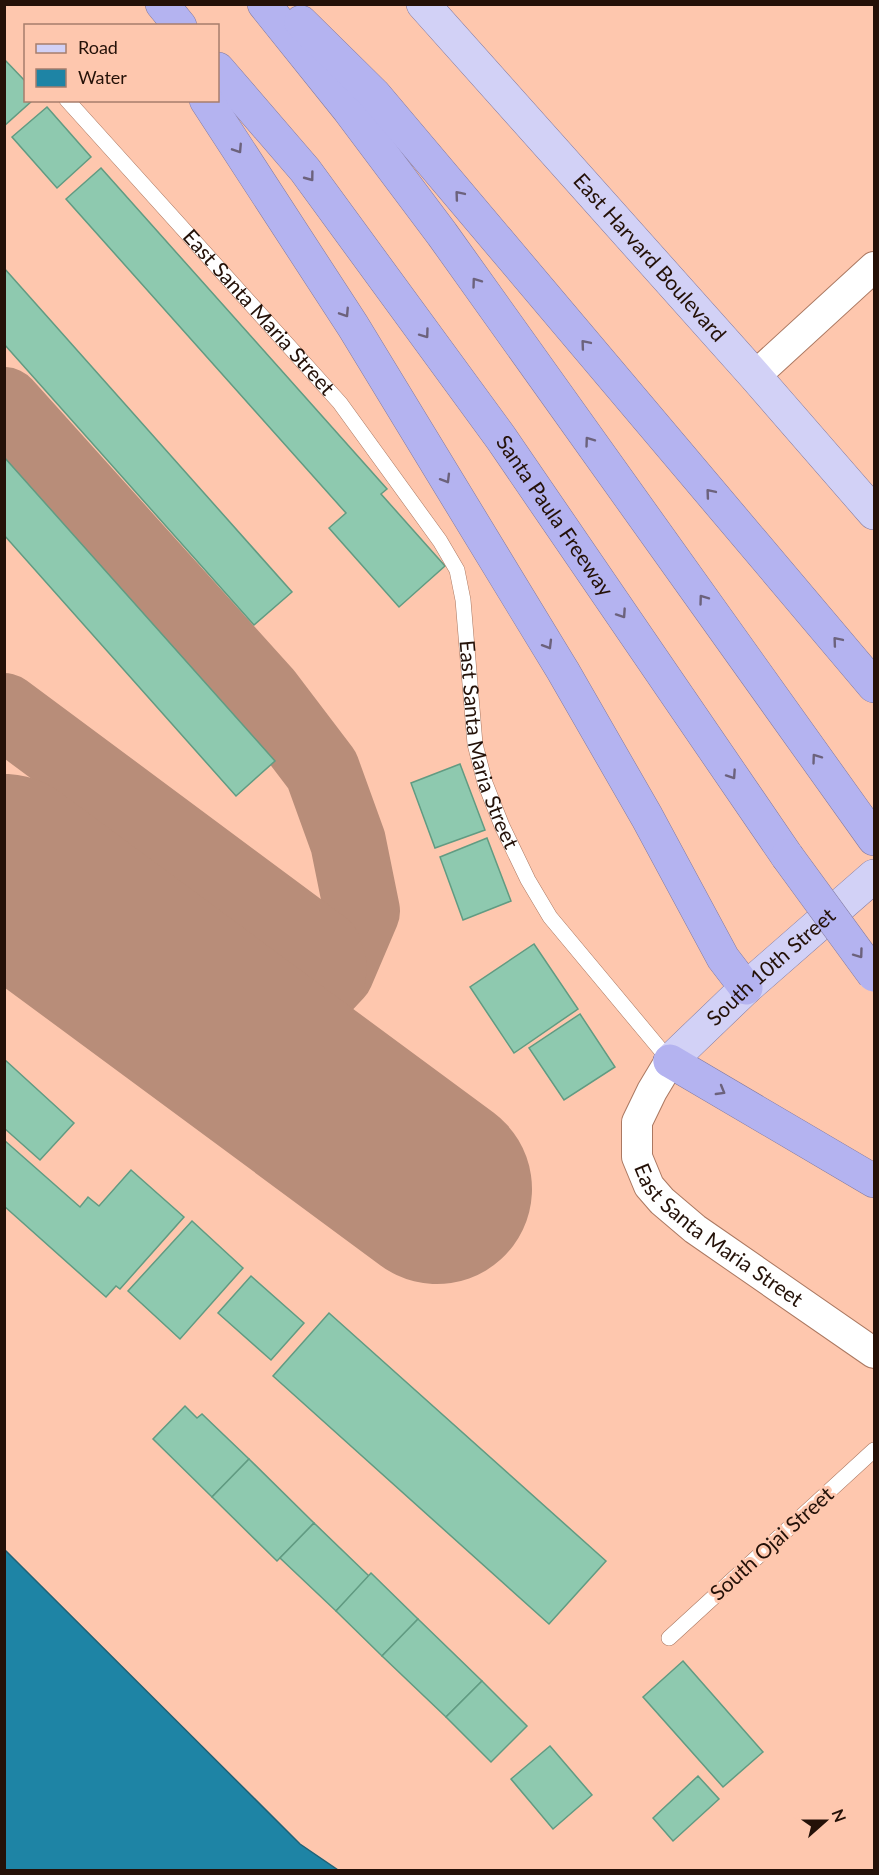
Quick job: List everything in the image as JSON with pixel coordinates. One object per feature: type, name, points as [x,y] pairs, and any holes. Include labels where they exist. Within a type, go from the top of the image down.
[{"type":"highway","points":[[142,4],[155,24]]},
{"type":"highway","points":[[162,4],[178,24]]},
{"type":"highway","points":[[264,4],[349,110],[449,244],[874,839]]},
{"type":"highway","points":[[284,4],[374,94],[874,686]]},
{"type":"highway","name":"Santa Paula Freeway","points":[[219,70],[305,170],[501,438],[787,856],[874,975]]},
{"type":"highway","points":[[207,102],[353,326],[557,661],[647,818],[723,958],[746,988]]},
{"type":"highway","points":[[670,1061],[874,1181]]},
{"type":"main road","name":"East Harvard Boulevard","points":[[428,7],[874,513]]},
{"type":"main road","name":"South 10th Street","points":[[670,1061],[746,988],[874,876]]},
{"type":"street","points":[[755,376],[874,267]]},
{"type":"street","name":"East Santa Maria Street","points":[[670,1061],[637,1122],[637,1157],[649,1186],[662,1201],[695,1229],[874,1353]]},
{"type":"lane","name":"East Santa Maria Street","points":[[69,102],[340,403],[440,541],[457,570],[463,600],[475,744],[485,783],[502,826],[528,880],[550,917],[670,1061]]},
{"type":"lane","name":"South Ojai Street","points":[[669,1638],[874,1450]]},
{"type":"water","points":[[4,1549],[300,1844],[338,1870],[5,1870]]},
{"type":"building","points":[[4,59],[24,80],[24,102],[31,102],[4,126]]},
{"type":"building","points":[[47,107],[91,157],[57,188],[12,137]]},
{"type":"building","points":[[101,168],[387,489],[381,494],[445,566],[399,607],[329,528],[346,513],[66,199]]},
{"type":"building","points":[[4,268],[292,592],[254,625],[4,344]]},
{"type":"building","points":[[4,457],[275,761],[236,796],[4,535]]},
{"type":"building","points":[[460,764],[485,830],[435,848],[411,783]]},
{"type":"building","points":[[487,838],[511,901],[463,920],[440,857]]},
{"type":"building","points":[[534,944],[578,1009],[514,1053],[470,987]]},
{"type":"building","points":[[580,1014],[615,1067],[564,1100],[529,1048]]},
{"type":"building","points":[[4,1059],[74,1123],[40,1160],[4,1128]]},
{"type":"building","points":[[4,1140],[80,1207],[88,1197],[99,1206],[131,1170],[184,1217],[120,1289],[116,1286],[106,1297],[4,1206]]},
{"type":"building","points":[[192,1221],[243,1268],[180,1339],[128,1291]]},
{"type":"building","points":[[251,1276],[304,1323],[271,1360],[218,1313]]},
{"type":"building","points":[[329,1313],[606,1561],[549,1624],[273,1376]]},
{"type":"building","points":[[185,1406],[197,1418],[202,1414],[249,1459],[212,1497],[153,1439]]},
{"type":"building","points":[[249,1459],[314,1523],[277,1561],[212,1497]]},
{"type":"building","points":[[314,1523],[369,1576],[336,1611],[280,1558]]},
{"type":"building","points":[[371,1573],[418,1619],[382,1656],[336,1611]]},
{"type":"building","points":[[418,1619],[482,1681],[446,1717],[382,1656]]},
{"type":"building","points":[[683,1661],[763,1752],[723,1787],[643,1697]]},
{"type":"building","points":[[482,1681],[527,1726],[491,1762],[446,1717]]},
{"type":"building","points":[[550,1746],[592,1795],[553,1829],[511,1779]]},
{"type":"building","points":[[698,1776],[719,1799],[673,1841],[653,1818]]},
{"type":"taxiway","points":[[4,405],[265,695],[322,770],[348,842],[362,911],[336,972],[290,1021],[253,1052]]},
{"type":"taxiway","points":[[4,711],[323,948],[329,966],[327,981]]},
{"type":"runway","points":[[4,869],[437,1189]]}]
